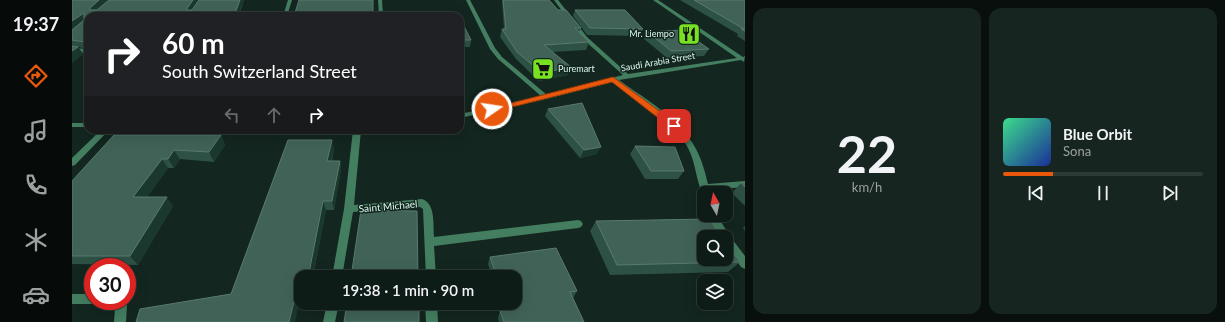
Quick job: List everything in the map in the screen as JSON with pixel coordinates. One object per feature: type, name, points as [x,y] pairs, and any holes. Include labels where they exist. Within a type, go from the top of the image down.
[{"type":"street","points":[[286,12],[290,0]]},
{"type":"street","points":[[380,0],[381,12]]},
{"type":"street","points":[[468,0],[492,48],[500,58],[546,97]]},
{"type":"street","points":[[556,0],[585,38],[627,76]]},
{"type":"street","points":[[655,0],[744,59]]},
{"type":"street","points":[[72,50],[84,51]]},
{"type":"street","name":"Saudi Arabia Street","points":[[464,115],[546,97],[627,76],[744,59]]},
{"type":"street","points":[[613,80],[667,120],[681,133],[692,150],[705,186]]},
{"type":"street","points":[[72,125],[84,125]]},
{"type":"street","points":[[72,163],[101,134]]},
{"type":"street","points":[[338,270],[349,210],[357,134]]},
{"type":"street","points":[[732,186],[745,184]]},
{"type":"street","name":"Saint Michael","points":[[349,210],[422,203],[427,208],[431,270]]},
{"type":"street","points":[[430,242],[578,224]]},
{"type":"street","points":[[733,248],[745,264]]},
{"type":"street","points":[[72,299],[84,299]]},
{"type":"street","points":[[120,322],[121,310]]},
{"type":"street","points":[[329,322],[332,310]]},
{"type":"street","points":[[431,310],[432,322]]},
{"type":"building","points":[[72,0],[99,0],[90,8],[90,10],[97,10],[109,0],[193,0],[186,10],[192,10],[199,0],[240,0],[236,12],[84,12],[72,21]]},
{"type":"building","points":[[299,0],[373,0],[373,12],[295,12]]},
{"type":"building","points":[[503,0],[549,0],[558,10],[566,10],[581,28],[575,28],[589,42],[544,45],[571,67],[542,73],[517,52],[502,29],[506,29]]},
{"type":"building","points":[[694,0],[745,0],[745,31],[741,29],[744,29]]},
{"type":"building","points":[[575,10],[625,10],[643,29],[590,28]]},
{"type":"building","points":[[84,20],[84,42],[72,40],[72,30]]},
{"type":"building","points":[[464,26],[471,40],[464,40]]},
{"type":"building","points":[[682,30],[709,49],[671,51],[648,32]]},
{"type":"building","points":[[72,46],[78,47],[72,51]]},
{"type":"building","points":[[582,103],[601,147],[584,150],[548,109]]},
{"type":"building","points":[[114,135],[221,135],[209,152],[174,150],[168,159],[162,159],[133,197],[167,197],[130,256],[72,256],[72,181]]},
{"type":"building","points":[[288,140],[332,140],[327,161],[340,161],[332,201],[323,201],[310,270],[294,270],[294,302],[289,322],[136,322],[140,309],[231,294]]},
{"type":"building","points":[[635,146],[675,147],[684,171],[651,171]]},
{"type":"building","points":[[361,210],[417,211],[418,270],[352,270]]},
{"type":"building","points":[[697,219],[697,222],[711,222],[717,230],[697,230],[697,263],[617,265],[596,221]]},
{"type":"building","points":[[556,248],[577,291],[570,292],[584,322],[504,322],[500,311],[522,310],[522,270],[495,270],[490,257]]},
{"type":"building","points":[[733,252],[740,262],[733,262]]},
{"type":"building","points":[[346,310],[419,310],[419,322],[344,322]]},
{"type":"place","name":"Mr. Liempo","points":[[689,34]]},
{"type":"place","name":"Puremart","points":[[543,69]]},
{"type":"route","points":[[492,109],[613,80],[674,126]]}]
